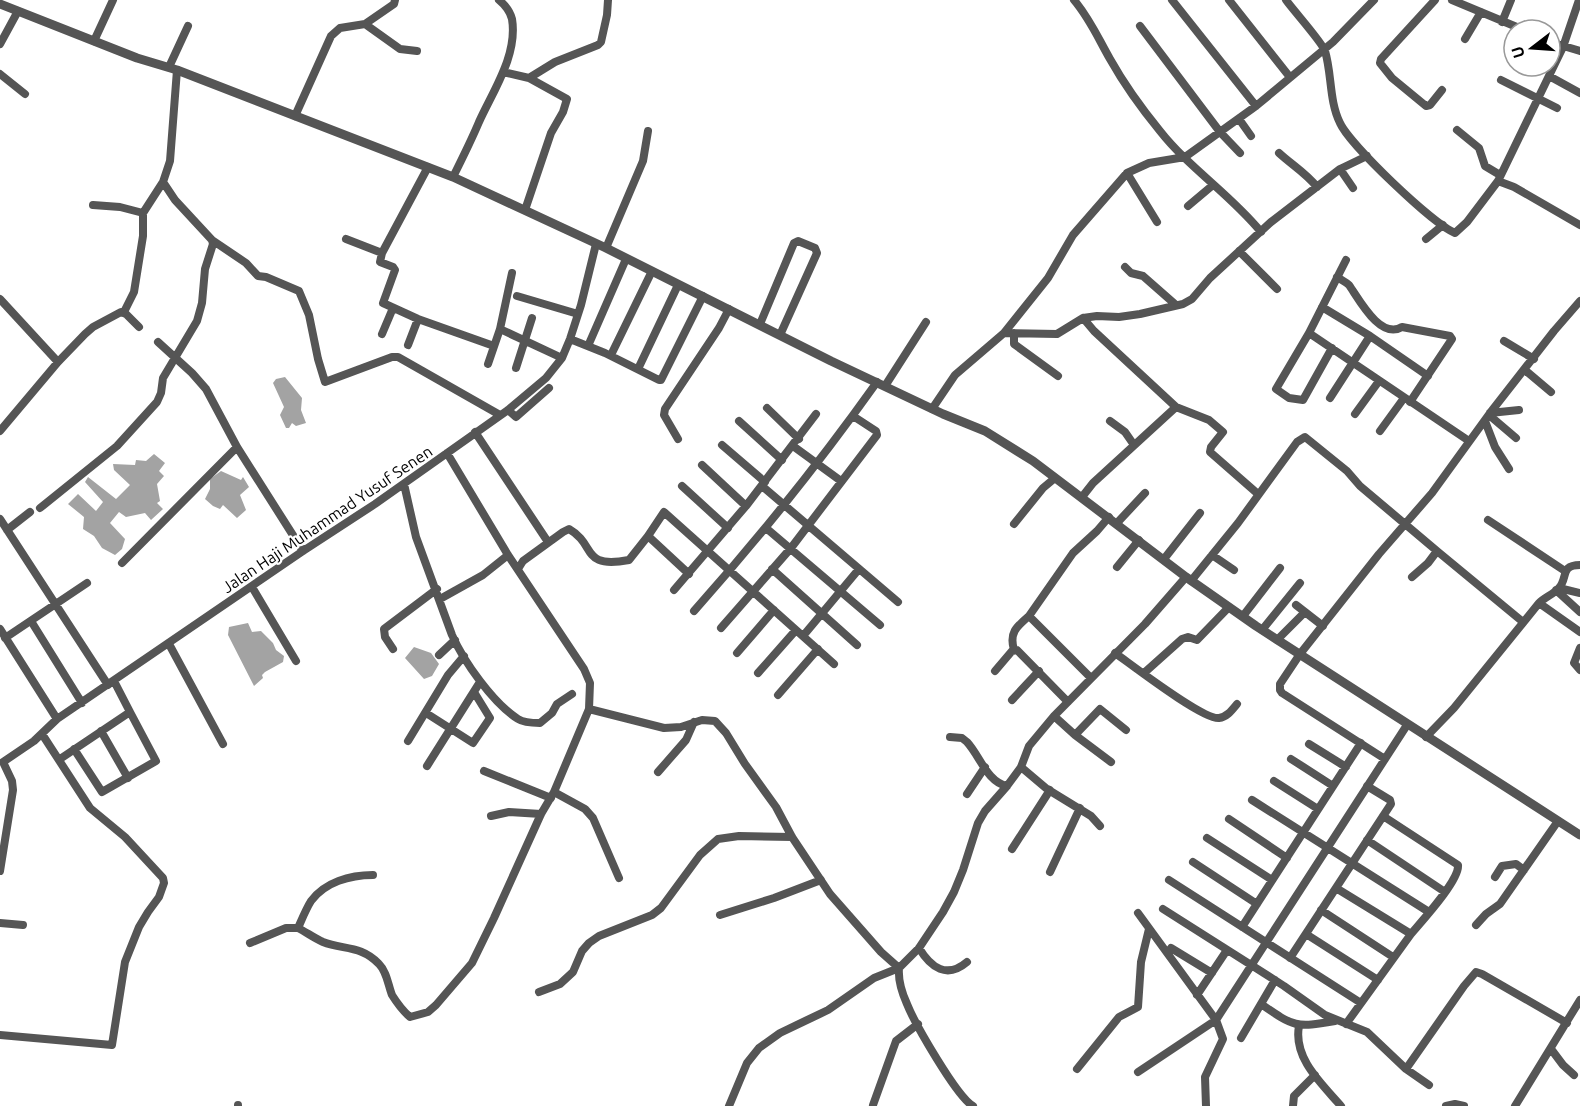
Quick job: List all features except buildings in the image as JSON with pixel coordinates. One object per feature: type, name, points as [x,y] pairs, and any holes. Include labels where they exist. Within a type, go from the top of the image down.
[{"type":"street","points":[[94,41],[113,0]]},
{"type":"street","points":[[295,116],[331,36],[340,28],[366,24],[395,0]]},
{"type":"street","points":[[453,177],[503,72],[513,37],[512,17],[499,0]]},
{"type":"street","points":[[508,10],[510,0]]},
{"type":"street","points":[[529,78],[555,62],[601,42],[608,0]]},
{"type":"street","points":[[1074,0],[1096,29],[1122,80],[1160,132],[1261,232]]},
{"type":"street","points":[[1173,0],[1256,106]]},
{"type":"street","points":[[1229,0],[1289,76]]},
{"type":"street","points":[[1286,0],[1324,49],[1340,123],[1367,156],[1400,189],[1453,232],[1458,232],[1467,222],[1499,178],[1548,78]]},
{"type":"street","points":[[932,409],[955,375],[1004,333],[1048,278],[1073,235],[1127,173],[1149,163],[1185,157],[1256,106],[1324,49],[1374,0]]},
{"type":"street","points":[[1435,0],[1381,59],[1380,63],[1392,78],[1426,106],[1430,105],[1442,90]]},
{"type":"street","points":[[1452,0],[1502,22]]},
{"type":"street","points":[[1504,18],[1511,0]]},
{"type":"street","points":[[1579,0],[1563,47],[1580,51]]},
{"type":"street","points":[[0,4],[137,58],[173,68],[453,177],[606,248],[932,409],[985,430],[1026,456],[1188,579],[1262,630],[1580,835]]},
{"type":"street","points":[[0,44],[18,11]]},
{"type":"street","points":[[1465,39],[1480,12]]},
{"type":"street","points":[[366,24],[400,49],[417,51]]},
{"type":"street","points":[[0,431],[58,362],[93,327],[124,312],[134,292],[143,236],[143,213],[163,182],[170,161],[173,68],[188,26]]},
{"type":"street","points":[[1140,26],[1220,132],[1240,153]]},
{"type":"street","points":[[503,72],[529,78],[567,99],[563,112],[551,133],[525,210]]},
{"type":"street","points":[[0,74],[25,94]]},
{"type":"street","points":[[1553,78],[1580,93]]},
{"type":"street","points":[[1501,80],[1557,108]]},
{"type":"street","points":[[1239,118],[1251,136]]},
{"type":"street","points":[[1457,130],[1479,148],[1485,166],[1499,178],[1580,225]]},
{"type":"street","points":[[606,248],[643,161],[648,131]]},
{"type":"street","points":[[1279,153],[1307,175],[1317,187]]},
{"type":"street","points":[[1004,333],[1057,334],[1083,318],[1119,317],[1176,305],[1192,299],[1210,278],[1261,232],[1340,170],[1367,156]]},
{"type":"street","points":[[428,167],[382,253],[380,262],[395,270],[382,302],[418,319],[494,346]]},
{"type":"street","points":[[1340,170],[1353,188]]},
{"type":"street","points":[[1127,173],[1157,222]]},
{"type":"street","points":[[163,182],[175,200],[212,240],[246,263],[258,276],[266,277],[299,291],[309,315],[325,382],[392,357],[398,357],[500,416]]},
{"type":"street","points":[[1188,206],[1213,185]]},
{"type":"street","points":[[93,206],[120,207],[143,213]]},
{"type":"street","points":[[1426,238],[1443,225]]},
{"type":"street","points":[[346,239],[382,253]]},
{"type":"street","points":[[40,508],[117,446],[157,402],[164,378],[197,321],[212,240]]},
{"type":"street","points":[[760,324],[794,243],[798,241],[814,248],[817,253],[780,335]]},
{"type":"street","name":"Jalan Haji Muhammad Yusuf Senen","points":[[2,762],[42,734],[57,719],[303,550],[404,484],[500,416],[546,378],[562,358],[570,339],[596,244]]},
{"type":"street","points":[[1239,251],[1276,289]]},
{"type":"street","points":[[588,346],[627,259]]},
{"type":"street","points":[[1332,348],[1303,400],[1289,398],[1276,389],[1309,333],[1346,260]]},
{"type":"street","points":[[1125,267],[1131,273],[1143,275],[1176,305]]},
{"type":"street","points":[[610,356],[652,272]]},
{"type":"street","points":[[488,364],[500,329],[512,273]]},
{"type":"street","points":[[1337,277],[1348,283],[1368,314],[1391,330],[1402,327],[1450,336],[1452,339],[1428,376],[1380,431]]},
{"type":"street","points":[[638,369],[678,285]]},
{"type":"street","points":[[570,339],[658,380],[663,379],[703,296]]},
{"type":"street","points":[[517,297],[578,314]]},
{"type":"street","points":[[0,299],[58,362]]},
{"type":"street","points":[[1385,759],[1280,690],[1280,684],[1300,654],[1432,493],[1488,416],[1580,301]]},
{"type":"street","points":[[1322,307],[1370,336],[1428,376]]},
{"type":"street","points":[[382,334],[393,308]]},
{"type":"street","points":[[678,439],[664,415],[665,409],[719,328],[729,309]]},
{"type":"street","points":[[124,312],[139,327]]},
{"type":"street","points":[[516,368],[532,318]]},
{"type":"street","points":[[1083,318],[1176,407],[1209,420],[1219,427],[1222,432],[1210,452],[1258,494]]},
{"type":"street","points":[[408,345],[418,319]]},
{"type":"street","points":[[694,611],[785,505],[853,416],[881,384],[926,322]]},
{"type":"street","points":[[500,329],[562,358]]},
{"type":"street","points":[[1014,333],[1014,344],[1059,376]]},
{"type":"street","points":[[1309,333],[1469,441]]},
{"type":"street","points":[[1330,398],[1370,336]]},
{"type":"street","points":[[1504,341],[1534,359]]},
{"type":"street","points":[[158,342],[206,389],[237,447],[303,550]]},
{"type":"street","points":[[1525,370],[1551,392]]},
{"type":"street","points":[[1355,414],[1379,381]]},
{"type":"street","points":[[508,410],[516,417],[549,388]]},
{"type":"street","points":[[1082,497],[1093,483],[1176,407]]},
{"type":"street","points":[[767,408],[799,439]]},
{"type":"street","points":[[1488,416],[1519,410]]},
{"type":"street","points":[[674,590],[746,506],[816,414]]},
{"type":"street","points":[[721,628],[810,525],[877,435],[876,431],[853,416]]},
{"type":"street","points":[[1488,416],[1516,438]]},
{"type":"street","points":[[1488,416],[1495,447],[1509,469]]},
{"type":"street","points":[[739,421],[782,460]]},
{"type":"street","points":[[1110,421],[1125,432],[1134,445]]},
{"type":"street","points":[[475,432],[548,542]]},
{"type":"street","points":[[729,1106],[747,1063],[759,1048],[780,1033],[828,1010],[874,978],[899,968],[919,948],[954,892],[978,823],[1021,767],[1029,746],[1054,716],[1212,555],[1297,442],[1305,437],[1522,622]]},
{"type":"street","points":[[722,445],[785,505],[898,602]]},
{"type":"street","points":[[793,446],[841,482]]},
{"type":"street","points":[[122,563],[237,447]]},
{"type":"street","points":[[250,943],[285,928],[298,928],[323,942],[352,948],[381,965],[392,993],[399,1006],[407,1014],[414,1016],[428,1012],[472,963],[541,814],[553,795],[589,709],[589,678],[508,555],[447,453]]},
{"type":"street","points":[[702,465],[746,506]]},
{"type":"street","points":[[1014,524],[1054,478]]},
{"type":"street","points":[[404,484],[416,537],[455,640],[480,682],[518,719],[527,722],[540,723],[552,713],[557,704],[572,694]]},
{"type":"street","points":[[682,486],[728,528]]},
{"type":"street","points":[[995,671],[1014,650],[1012,634],[1017,626],[1029,616],[1073,553],[1097,531],[1145,494]]},
{"type":"street","points":[[7,530],[30,512]]},
{"type":"street","points":[[518,569],[523,561],[548,542],[563,532],[572,530],[589,553],[599,561],[611,563],[629,560],[664,512],[834,664]]},
{"type":"street","points":[[1164,560],[1200,513]]},
{"type":"street","points":[[0,519],[55,605],[130,712],[156,761],[102,792],[74,749]]},
{"type":"street","points":[[1488,520],[1565,571]]},
{"type":"street","points":[[766,528],[880,625]]},
{"type":"street","points":[[648,536],[689,574]]},
{"type":"street","points":[[1117,567],[1139,540]]},
{"type":"street","points":[[1412,577],[1421,571],[1437,551]]},
{"type":"street","points":[[440,599],[483,575],[508,555]]},
{"type":"street","points":[[1212,555],[1234,570]]},
{"type":"street","points":[[1426,737],[1454,708],[1522,622],[1539,603],[1557,589],[1565,571],[1572,566],[1580,565]]},
{"type":"street","points":[[1243,616],[1280,568]]},
{"type":"street","points":[[772,569],[858,645]]},
{"type":"street","points":[[803,636],[824,614],[859,569]]},
{"type":"street","points":[[1262,630],[1300,583]]},
{"type":"street","points":[[5,638],[87,584]]},
{"type":"street","points":[[252,586],[297,661]]},
{"type":"street","points":[[393,649],[385,637],[384,629],[436,589]]},
{"type":"street","points":[[1557,589],[1580,593]]},
{"type":"street","points":[[1557,589],[1580,612]]},
{"type":"street","points":[[1539,603],[1580,632]]},
{"type":"street","points":[[1296,605],[1323,626]]},
{"type":"street","points":[[1143,673],[1182,639],[1188,637],[1197,640],[1229,607]]},
{"type":"street","points":[[737,653],[774,610]]},
{"type":"street","points":[[1277,640],[1305,612]]},
{"type":"street","points":[[1029,616],[1091,678]]},
{"type":"street","points":[[31,621],[82,703]]},
{"type":"street","points":[[0,629],[57,719]]},
{"type":"street","points":[[759,673],[796,630]]},
{"type":"street","points":[[439,655],[455,640]]},
{"type":"street","points":[[169,644],[223,744]]},
{"type":"street","points":[[1580,648],[1574,663],[1580,670]]},
{"type":"street","points":[[778,695],[818,649]]},
{"type":"street","points":[[1014,650],[1017,650],[1039,671],[1068,702]]},
{"type":"street","points":[[1116,653],[1177,697],[1213,718],[1220,718],[1227,714],[1237,704]]},
{"type":"street","points":[[408,741],[448,675],[464,656]]},
{"type":"street","points":[[1012,700],[1039,671]]},
{"type":"street","points":[[427,766],[480,682]]},
{"type":"street","points":[[426,713],[472,743],[490,718],[474,692]]},
{"type":"street","points":[[589,709],[664,728],[681,727],[702,720],[715,721],[726,733],[776,807],[792,837],[846,914],[899,968],[902,990],[918,1024],[953,1082],[968,1103],[973,1106]]},
{"type":"street","points":[[1075,735],[1100,709],[1126,730]]},
{"type":"street","points":[[60,759],[130,712]]},
{"type":"street","points":[[1054,716],[1111,762]]},
{"type":"street","points":[[658,772],[686,740],[694,722]]},
{"type":"street","points":[[1138,1072],[1216,1020],[1407,725]]},
{"type":"street","points":[[101,731],[129,778]]},
{"type":"street","points":[[0,1035],[112,1045],[125,962],[139,927],[159,897],[164,884],[163,878],[140,852],[90,808],[42,734]]},
{"type":"street","points":[[950,737],[962,738],[967,742],[994,779],[1001,785],[1007,786]]},
{"type":"street","points":[[1242,927],[1361,743]]},
{"type":"street","points":[[1310,744],[1346,767]]},
{"type":"street","points":[[1291,759],[1333,786]]},
{"type":"street","points":[[0,871],[13,789],[2,762]]},
{"type":"street","points":[[967,794],[985,767]]},
{"type":"street","points":[[1021,767],[1050,790],[1080,808],[1100,826]]},
{"type":"street","points":[[484,771],[553,795],[585,809],[593,818],[619,878]]},
{"type":"street","points":[[1274,782],[1318,810]]},
{"type":"street","points":[[1290,958],[1391,802],[1367,786]]},
{"type":"street","points":[[1012,849],[1050,790]]},
{"type":"street","points":[[1252,800],[1429,912]]},
{"type":"street","points":[[1050,872],[1080,808]]},
{"type":"street","points":[[490,816],[509,812],[541,814]]},
{"type":"street","points":[[1347,1024],[1393,957],[1446,892],[1459,870],[1458,865],[1383,816]]},
{"type":"street","points":[[1229,819],[1287,858]]},
{"type":"street","points":[[1476,925],[1485,914],[1500,904],[1558,822]]},
{"type":"street","points":[[539,992],[560,984],[573,972],[582,951],[598,936],[652,915],[661,908],[700,855],[718,840],[739,836],[792,837]]},
{"type":"street","points":[[1208,838],[1272,880]]},
{"type":"street","points":[[1367,840],[1446,892]]},
{"type":"street","points":[[1193,862],[1257,904]]},
{"type":"street","points":[[1495,877],[1502,866],[1516,864],[1524,870]]},
{"type":"street","points":[[298,928],[312,901],[322,891],[346,878],[373,875]]},
{"type":"street","points":[[720,915],[821,880]]},
{"type":"street","points":[[1169,880],[1361,1004]]},
{"type":"street","points":[[1336,888],[1411,934]]},
{"type":"street","points":[[1163,909],[1335,1021],[1367,1032],[1407,1069],[1429,1085]]},
{"type":"street","points":[[1321,910],[1393,957]]},
{"type":"street","points":[[1138,913],[1216,1020],[1223,1039],[1205,1077],[1206,1106]]},
{"type":"street","points":[[0,923],[23,925]]},
{"type":"street","points":[[1077,1069],[1119,1017],[1138,1007],[1141,962],[1149,929]]},
{"type":"street","points":[[1306,934],[1378,980]]},
{"type":"street","points":[[919,948],[926,960],[938,969],[956,969],[967,962]]},
{"type":"street","points":[[1171,948],[1212,973]]},
{"type":"street","points":[[1197,995],[1227,950]]},
{"type":"street","points":[[1407,1069],[1476,972],[1567,1023]]},
{"type":"street","points":[[1241,1038],[1275,980]]},
{"type":"street","points":[[1515,1106],[1580,1000]]},
{"type":"street","points":[[1261,1004],[1299,1026],[1335,1021]]},
{"type":"street","points":[[873,1105],[897,1041],[918,1024]]},
{"type":"street","points":[[1299,1026],[1298,1039],[1301,1054],[1341,1106]]},
{"type":"street","points":[[1551,1049],[1574,1075]]},
{"type":"street","points":[[1293,1106],[1294,1096],[1315,1075]]},
{"type":"street","points":[[1446,1106],[1455,1104],[1464,1106]]},
{"type":"shaded area","points":[[285,377],[302,398],[301,410],[306,423],[296,426],[292,423],[289,428],[286,428],[280,415],[284,407],[273,383],[276,379]]},
{"type":"shaded area","points":[[154,454],[165,463],[159,471],[164,476],[157,484],[160,501],[157,503],[163,509],[151,520],[145,513],[126,517],[119,512],[110,523],[125,539],[122,549],[115,555],[102,548],[94,536],[83,529],[84,517],[68,504],[78,494],[96,511],[103,502],[85,482],[88,477],[116,499],[130,485],[114,470],[113,464],[135,465],[136,460],[146,461]]},
{"type":"shaded area","points":[[221,471],[241,480],[243,477],[249,487],[240,495],[246,510],[237,518],[223,505],[220,509],[205,499],[210,489],[210,479]]},
{"type":"shaded area","points":[[248,623],[252,632],[261,631],[273,643],[276,650],[284,656],[283,662],[265,672],[262,675],[263,678],[254,686],[228,635],[229,627]]},
{"type":"shaded area","points":[[414,647],[431,653],[439,664],[432,676],[424,679],[405,658]]}]
